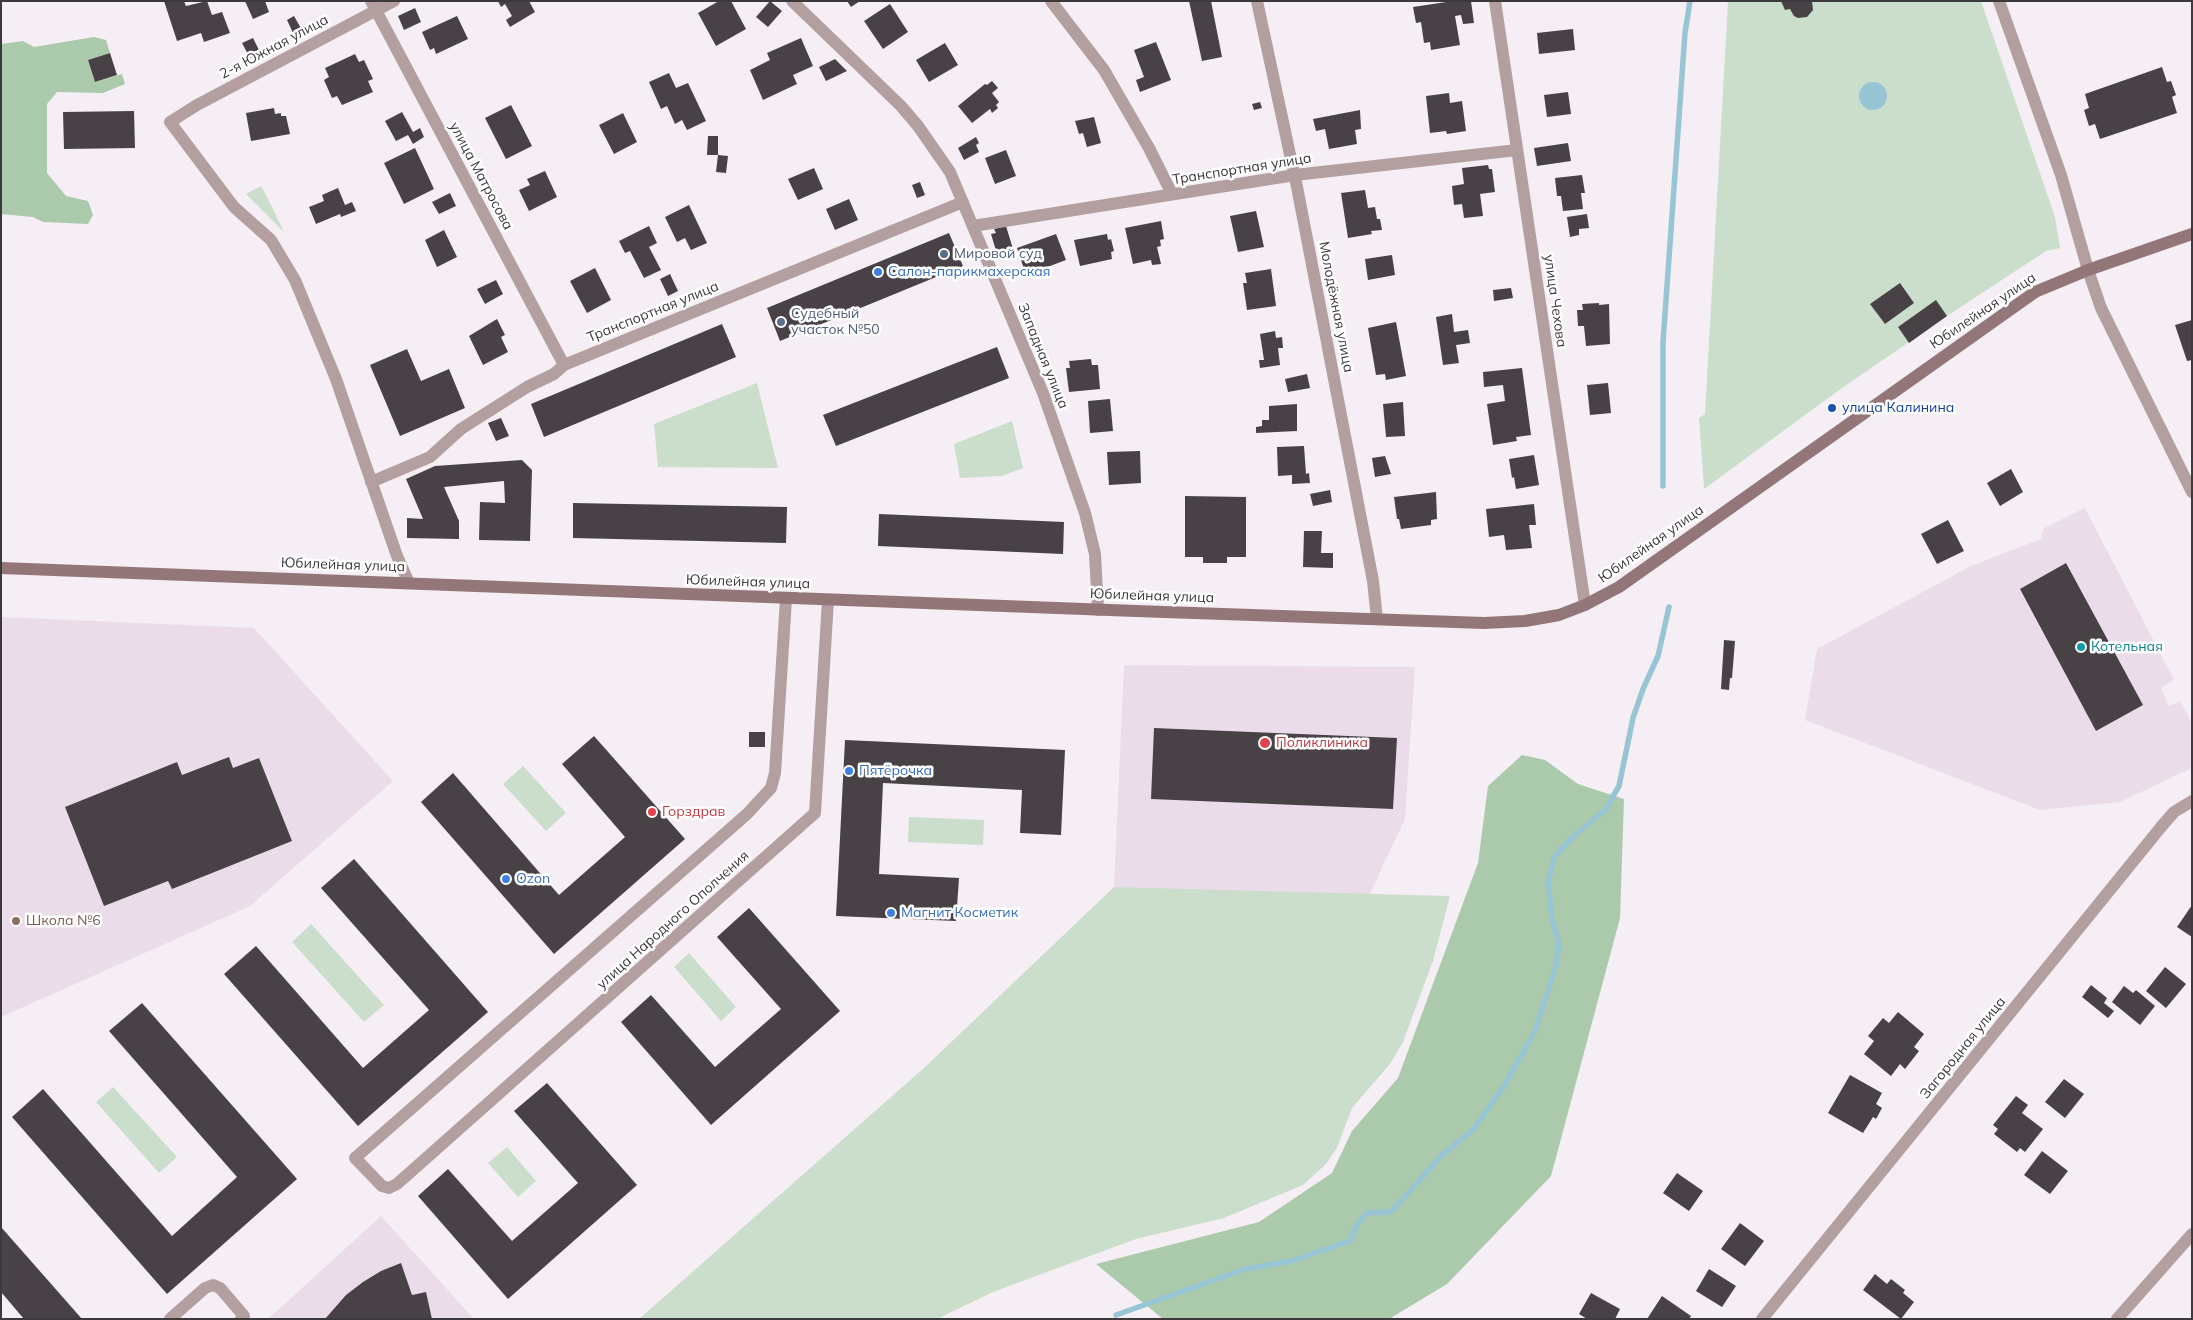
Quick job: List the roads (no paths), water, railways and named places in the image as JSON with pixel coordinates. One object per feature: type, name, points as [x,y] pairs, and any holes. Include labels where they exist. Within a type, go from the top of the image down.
[{"type":"main road","name":"Юбилейная улица","points":[[1,568],[1098,610],[1484,623],[1525,621],[1559,615],[1585,605],[1619,587],[2034,292],[2088,270],[2192,234]]},
{"type":"street","name":"2-я Южная улица","points":[[371,482],[336,379],[295,280],[270,240],[234,207],[170,122],[373,6],[394,1]]},
{"type":"street","name":"Западная улица","points":[[792,1],[901,106],[918,126],[950,172],[1043,393],[1085,513],[1096,554],[1098,610]]},
{"type":"street","points":[[1050,1],[1104,70],[1150,148],[1172,194]]},
{"type":"street","name":"Молодёжная улица","points":[[1257,1],[1295,175],[1374,581],[1377,619]]},
{"type":"street","name":"улица Чехова","points":[[1495,1],[1585,605]]},
{"type":"street","points":[[1999,1],[2061,175],[2088,270],[2101,308],[2192,492]]},
{"type":"street","name":"улица Матросова","points":[[373,6],[564,365]]},
{"type":"street","name":"Транспортная улица","points":[[973,226],[1295,175],[1517,150]]},
{"type":"street","name":"Транспортная улица","points":[[371,482],[430,457],[461,429],[527,387],[554,374],[564,365],[963,202]]},
{"type":"street","points":[[371,482],[397,556],[409,583]]},
{"type":"street","name":"улица Народного Ополчения","points":[[786,599],[774,777],[771,788],[764,797],[356,1158],[382,1186],[389,1188],[398,1184],[815,813],[828,600]]},
{"type":"street","name":"Загородная улица","points":[[1762,1319],[2161,827],[2174,812],[2192,801]]},
{"type":"street","points":[[2117,1319],[2192,1234]]},
{"type":"street","points":[[170,1319],[205,1288],[213,1285],[220,1288],[243,1317]]},
{"type":"water","points":[[1873,82],[1883,86],[1887,96],[1883,106],[1873,110],[1863,106],[1859,96],[1863,86]]},
{"type":"waterway","points":[[1663,486],[1663,342],[1685,33],[1690,1]]},
{"type":"waterway","points":[[1116,1315],[1245,1269],[1291,1261],[1350,1241],[1358,1223],[1367,1213],[1391,1212],[1441,1156],[1473,1130],[1504,1086],[1535,1031],[1556,966],[1559,943],[1552,919],[1548,881],[1555,856],[1575,835],[1605,810],[1619,786],[1633,718],[1643,689],[1658,656],[1669,607]]},
{"type":"place","name":"Мировой суд","points":[[944,254]]},
{"type":"place","name":"Салон-парикмахерская","points":[[878,272]]},
{"type":"place","name":"Судебный участок №50","points":[[781,322]]},
{"type":"place","name":"улица Калинина","points":[[1832,408]]},
{"type":"place","name":"Котельная","points":[[2081,647]]},
{"type":"place","name":"Поликлиника","points":[[1265,743]]},
{"type":"place","name":"Пятёрочка","points":[[849,771]]},
{"type":"place","name":"Горздрав","points":[[652,812]]},
{"type":"place","name":"Ozon","points":[[506,879]]},
{"type":"place","name":"Магнит Косметик","points":[[891,913]]},
{"type":"place","name":"Школа №6","points":[[16,921]]}]
